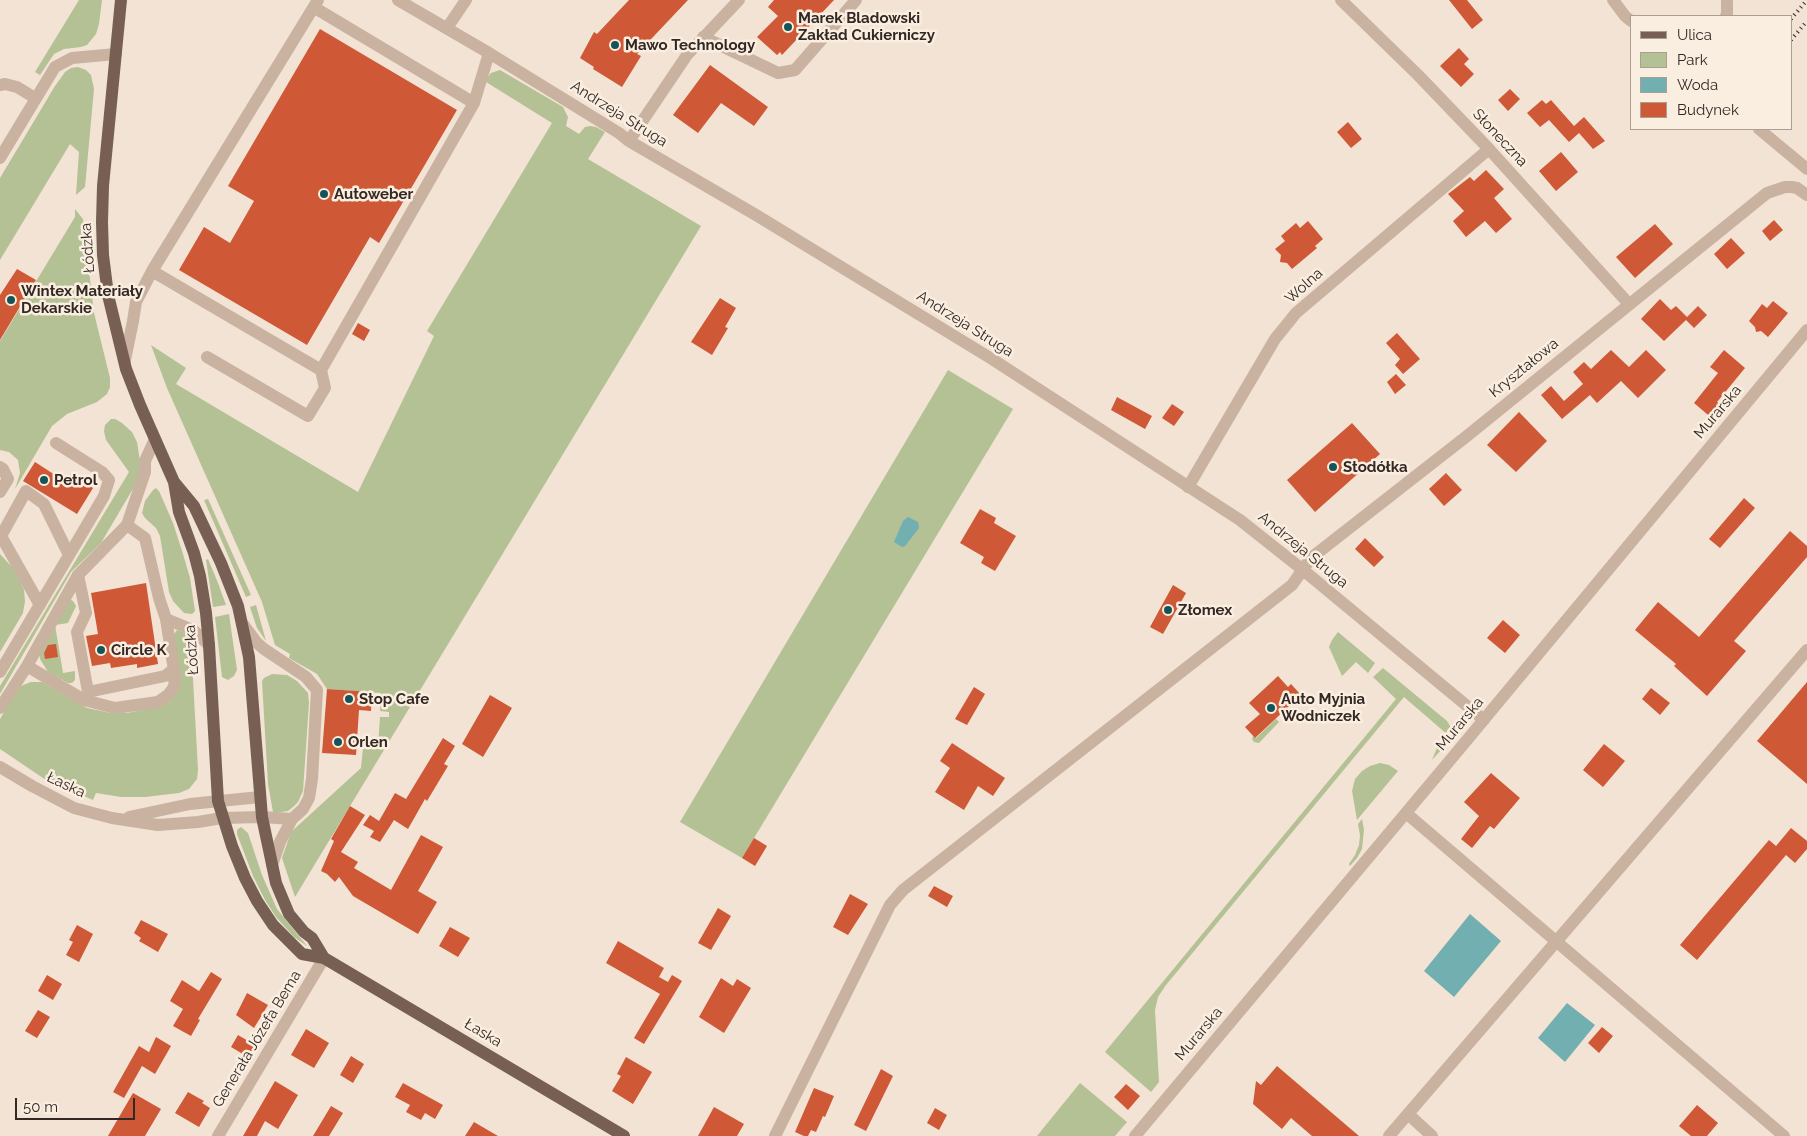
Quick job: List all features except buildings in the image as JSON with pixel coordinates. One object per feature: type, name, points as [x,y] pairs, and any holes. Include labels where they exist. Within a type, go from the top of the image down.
[{"type":"main road","name":"Łódzka","points":[[121,0],[103,186],[102,222],[108,295],[130,379],[174,482],[178,512],[194,553],[200,576],[209,645],[218,801],[222,818]]},
{"type":"main road","name":"Łódzka","points":[[174,482],[194,506],[221,563],[243,624],[249,657],[260,797]]},
{"type":"main road","name":"Łaska","points":[[260,797],[262,817],[272,865],[282,899],[289,914],[312,938],[324,958]]},
{"type":"main road","name":"Łaska","points":[[222,818],[245,878],[257,901],[273,925],[302,954],[324,958],[624,1136]]},
{"type":"street","name":"Andrzeja Struga","points":[[398,0],[489,53],[619,133],[628,141],[756,215],[992,359],[1240,520],[1484,720]]},
{"type":"street","points":[[447,28],[466,0]]},
{"type":"street","points":[[628,141],[687,55],[739,0]]},
{"type":"street","points":[[703,37],[778,73],[795,70],[856,0]]},
{"type":"street","name":"Słoneczna","points":[[1341,0],[1418,75],[1489,149],[1629,304]]},
{"type":"street","points":[[1613,0],[1630,20]]},
{"type":"street","points":[[1726,15],[1727,0]]},
{"type":"street","points":[[125,360],[134,321],[136,302],[152,272],[316,4],[474,103]]},
{"type":"street","points":[[207,357],[308,416],[325,388],[321,370],[474,103],[489,53]]},
{"type":"street","points":[[0,158],[55,67],[72,58],[116,54]]},
{"type":"street","points":[[0,85],[6,84],[17,87],[35,98]]},
{"type":"street","points":[[1760,130],[1807,170]]},
{"type":"street","name":"Wolna","points":[[1188,487],[1275,339],[1296,313],[1489,149]]},
{"type":"street","name":"Kryształowa","points":[[775,1136],[890,905],[903,890],[1292,585],[1311,558],[1467,436],[1767,193],[1784,187],[1792,187],[1798,188],[1807,195]]},
{"type":"street","points":[[152,272],[321,370]]},
{"type":"street","name":"Murarska","points":[[1135,1136],[1484,720],[1807,330]]},
{"type":"street","points":[[0,708],[27,666],[78,575],[127,525],[143,481],[146,461],[156,439]]},
{"type":"street","points":[[0,672],[104,496],[109,480],[102,472],[56,443]]},
{"type":"street","points":[[0,467],[8,479],[0,492]]},
{"type":"street","points":[[40,605],[1,536],[26,491],[44,504],[69,555]]},
{"type":"street","points":[[27,666],[86,696],[115,708],[158,702],[168,696],[174,687],[175,677],[166,619],[159,598],[145,538],[127,525]]},
{"type":"street","points":[[78,575],[86,613],[77,632],[86,696]]},
{"type":"street","points":[[166,619],[193,630],[209,645]]},
{"type":"street","points":[[243,624],[256,642],[306,677],[317,690],[312,778],[309,798],[303,809],[292,819],[280,842],[272,865]]},
{"type":"street","points":[[1389,1136],[1807,650]]},
{"type":"street","points":[[86,696],[165,676],[174,668]]},
{"type":"street","name":"Łaska","points":[[0,767],[74,808],[92,814],[158,825],[186,824],[222,818],[262,817]]},
{"type":"street","name":"Łaska","points":[[124,819],[160,810],[260,797]]},
{"type":"street","points":[[1406,813],[1784,1136]]},
{"type":"street","points":[[262,817],[292,819]]},
{"type":"street","name":"Generała Józefa Bema","points":[[218,1136],[324,958]]},
{"type":"street","points":[[1408,1114],[1432,1136]]},
{"type":"green space","points":[[79,0],[102,0],[96,34],[87,45],[64,49],[54,54],[40,75],[35,72]]},
{"type":"green space","points":[[78,67],[86,70],[91,75],[94,89],[85,187],[76,195],[79,152],[70,144],[0,260],[0,178],[55,86],[65,72],[71,68]]},
{"type":"green space","points":[[500,70],[563,107],[568,117],[566,126],[579,134],[585,127],[590,126],[605,132],[588,159],[701,226],[295,897],[282,858],[291,832],[361,768],[363,748],[376,749],[378,746],[380,717],[389,717],[389,712],[380,711],[381,693],[327,689],[317,674],[289,658],[290,654],[275,645],[262,602],[167,388],[151,345],[186,368],[176,384],[358,492],[434,336],[427,331],[552,123],[486,82],[491,73]]},
{"type":"green space","points":[[75,209],[83,219],[94,313],[110,378],[110,387],[107,394],[97,402],[67,414],[52,426],[15,489],[20,473],[18,460],[9,452],[0,450],[0,341],[75,217]]},
{"type":"green space","points":[[948,370],[1013,409],[742,858],[680,822]]},
{"type":"green space","points":[[111,419],[122,423],[132,432],[137,442],[140,470],[134,487],[101,543],[71,572],[0,694],[0,686],[129,472],[106,440],[105,425]]},
{"type":"green space","points":[[156,488],[173,523],[190,578],[195,611],[192,614],[184,613],[173,601],[169,592],[160,536],[156,528],[142,513],[145,501]]},
{"type":"green space","points":[[208,499],[251,595],[246,597],[204,500]]},
{"type":"green space","points":[[0,554],[12,567],[19,579],[24,590],[25,601],[23,613],[0,652]]},
{"type":"green space","points":[[208,559],[226,605],[213,607],[206,560]]},
{"type":"green space","points":[[71,600],[76,606],[68,623],[55,625],[63,673],[75,671],[75,680],[72,683],[68,683],[48,672],[40,659],[39,652],[68,601]]},
{"type":"green space","points":[[256,605],[266,641],[257,628],[250,607]]},
{"type":"green space","points":[[229,614],[237,670],[234,676],[228,680],[222,677],[215,617]]},
{"type":"green space","points":[[177,630],[185,633],[191,643],[198,770],[197,779],[189,789],[179,793],[145,797],[121,797],[96,793],[93,800],[43,778],[0,749],[0,719],[17,690],[31,682],[42,682],[87,708],[111,713],[127,713],[157,707],[169,702],[174,634]]},
{"type":"green space","points":[[1338,632],[1375,663],[1368,673],[1356,662],[1342,676],[1329,647]]},
{"type":"green space","points":[[1383,668],[1447,721],[1453,731],[1453,737],[1432,760],[1437,748],[1448,735],[1404,697],[1158,997],[1155,1010],[1159,1082],[1151,1092],[1105,1052],[1396,699],[1373,677]]},
{"type":"green space","points":[[272,674],[287,675],[297,681],[308,693],[309,703],[303,791],[298,802],[293,807],[288,811],[281,812],[273,812],[268,784],[262,681]]},
{"type":"green space","points":[[1276,719],[1279,722],[1259,743],[1254,742],[1253,736],[1256,738]]},
{"type":"green space","points":[[1380,763],[1389,765],[1398,771],[1357,820],[1352,791],[1355,779],[1362,771]]},
{"type":"green space","points":[[1362,819],[1364,830],[1362,849],[1350,866],[1349,864],[1359,845],[1358,824]]},
{"type":"green space","points":[[241,827],[248,833],[262,875],[277,909],[307,946],[294,937],[276,917],[265,900],[253,876],[237,834],[237,830]]},
{"type":"green space","points":[[1080,1083],[1127,1122],[1115,1136],[1037,1136]]},
{"type":"water","points":[[908,517],[918,522],[919,528],[905,546],[902,547],[894,542],[903,521]]},
{"type":"water","points":[[1470,914],[1501,941],[1454,997],[1424,971]]},
{"type":"water","points":[[1567,1003],[1595,1025],[1565,1062],[1538,1038]]},
{"type":"railway","points":[[1792,18],[1807,0]]},
{"type":"railway","points":[[1792,39],[1807,21]]},
{"type":"place","name":"Marek Bladowski Zakład Cukierniczy","points":[[788,27]]},
{"type":"place","name":"Mawo Technology","points":[[615,45]]},
{"type":"place","name":"Autoweber","points":[[324,194]]},
{"type":"place","name":"Wintex Materiały Dekarskie","points":[[11,300]]},
{"type":"place","name":"Stodółka","points":[[1333,467]]},
{"type":"place","name":"Petrol","points":[[44,480]]},
{"type":"place","name":"Złomex","points":[[1168,610]]},
{"type":"place","name":"Circle K","points":[[101,650]]},
{"type":"place","name":"Stop Cafe","points":[[349,699]]},
{"type":"place","name":"Auto Myjnia Wodniczek","points":[[1271,708]]},
{"type":"place","name":"Orlen","points":[[338,742]]}]
